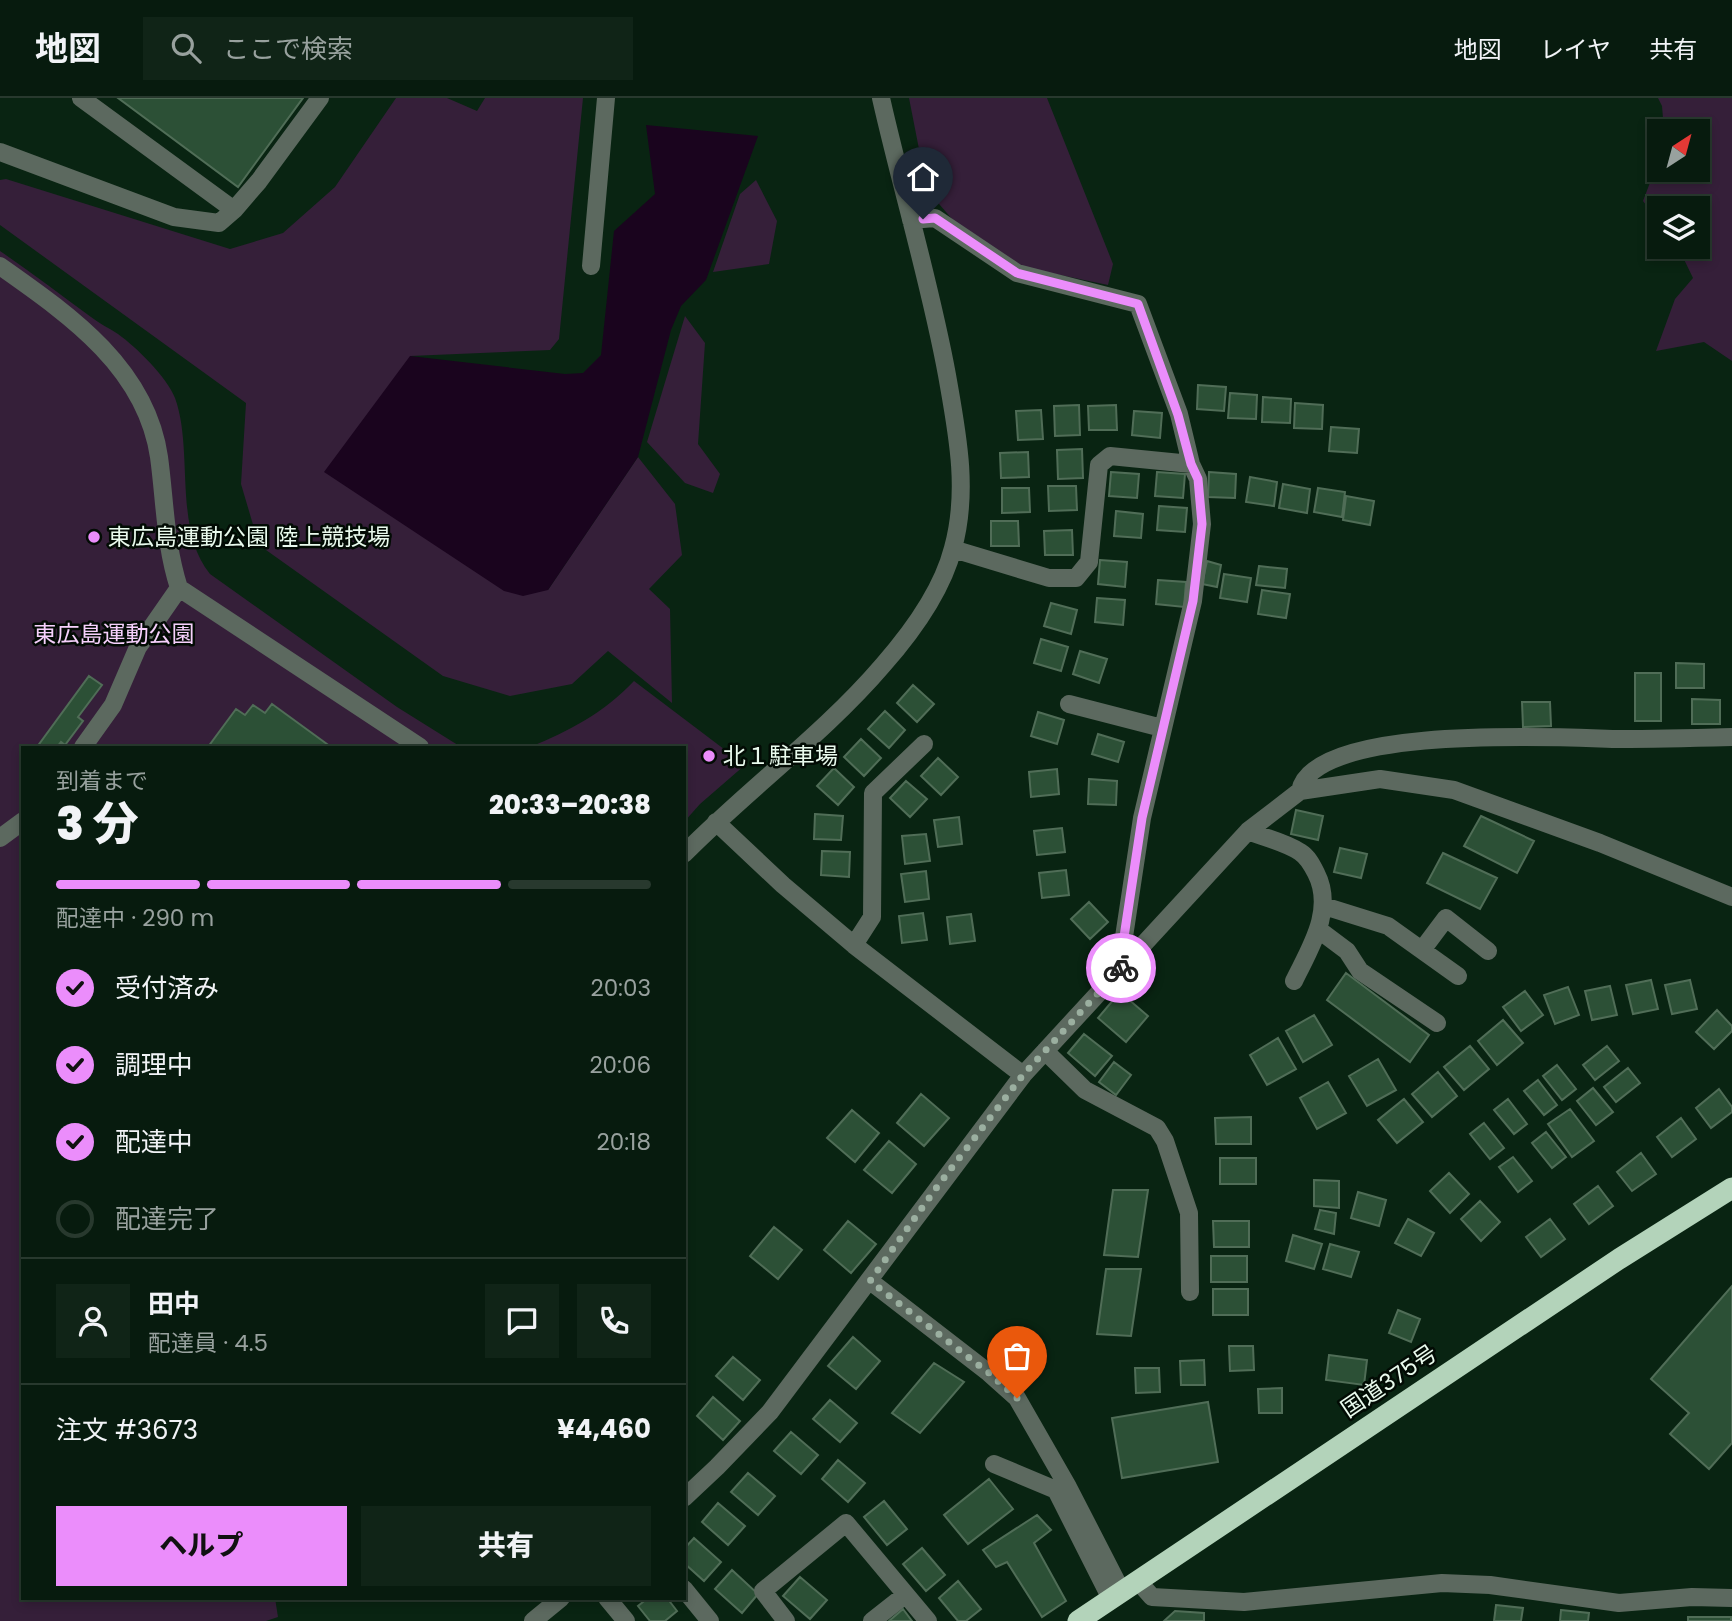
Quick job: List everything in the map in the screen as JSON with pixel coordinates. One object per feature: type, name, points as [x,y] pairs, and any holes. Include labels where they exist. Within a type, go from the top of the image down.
[{"type":"highway","name":"国道375号","points":[[1078,1621],[1619,1259],[1732,1188]]},
{"type":"street","points":[[81,98],[234,210]]},
{"type":"street","points":[[0,152],[174,217],[219,223],[259,181],[320,98]]},
{"type":"street","points":[[591,266],[606,98]]},
{"type":"street","points":[[686,852],[849,701],[883,666],[915,626],[935,591],[953,549],[962,483],[959,443],[934,306],[881,98]]},
{"type":"street","points":[[911,220],[935,218],[1017,273],[1138,304],[1198,479],[1202,524],[1193,601],[1142,818],[1122,950],[1131,957]]},
{"type":"street","points":[[0,266],[70,317],[101,346],[130,379],[149,417],[159,455],[170,562],[179,588],[418,746]]},
{"type":"street","points":[[953,549],[1049,578],[1076,578],[1089,562],[1099,465],[1110,456],[1191,464]]},
{"type":"street","points":[[84,746],[113,705],[138,648],[179,588]]},
{"type":"street","points":[[1069,704],[1162,728]]},
{"type":"street","points":[[1300,791],[1301,783],[1313,771],[1345,754],[1381,746],[1464,737],[1732,737]]},
{"type":"street","points":[[854,945],[872,917],[873,793],[924,744]]},
{"type":"street","points":[[687,1490],[770,1412],[1023,1075],[1248,831],[1300,791],[1380,779],[1454,790],[1600,843],[1732,897]]},
{"type":"street","points":[[0,838],[21,822]]},
{"type":"street","points":[[716,822],[783,885],[854,945],[1023,1075]]},
{"type":"street","points":[[1248,831],[1300,851],[1309,860],[1320,880],[1324,906],[1319,930],[1294,981]]},
{"type":"street","points":[[1324,906],[1388,926],[1458,976]]},
{"type":"street","points":[[1422,950],[1446,918],[1488,951]]},
{"type":"street","points":[[1319,930],[1347,951],[1360,971],[1437,1023]]},
{"type":"street","points":[[1045,1051],[1085,1090],[1157,1128],[1165,1141],[1189,1213],[1190,1292]]},
{"type":"street","points":[[870,1281],[989,1373],[1017,1398],[1124,1591]]},
{"type":"street","points":[[994,1464],[1056,1490],[1124,1591],[1152,1597],[1244,1602],[1442,1583],[1490,1585],[1619,1603],[1692,1597],[1732,1598]]},
{"type":"street","points":[[786,1621],[764,1591],[846,1523],[928,1621]]},
{"type":"street","points":[[686,1591],[710,1621]]},
{"type":"street","points":[[872,1621],[905,1595]]},
{"type":"street","points":[[533,1621],[559,1600]]},
{"type":"street","points":[[609,1600],[626,1621]]},
{"type":"green space","points":[[396,98],[447,98],[477,111],[485,98],[583,98],[559,339],[550,350],[410,356],[548,590],[638,457],[675,504],[682,555],[649,589],[670,609],[672,703],[608,651],[572,684],[510,696],[443,676],[259,545],[241,484],[246,403],[0,225],[0,180],[6,179],[230,249],[283,233],[335,187]]},
{"type":"green space","points":[[909,98],[1047,98],[1113,264],[1108,285],[1012,265],[965,234],[927,190]]},
{"type":"green space","points":[[1658,98],[1732,98],[1732,361],[1704,342],[1656,351],[1675,299],[1693,278],[1684,259],[1710,259],[1710,196],[1647,196],[1647,206],[1643,201],[1650,182],[1710,182],[1710,119],[1663,119]]},
{"type":"green space","points":[[756,180],[777,221],[769,264],[713,272],[740,194]]},
{"type":"green space","name":"東広島運動公園","points":[[0,251],[118,334],[150,363],[171,390],[180,419],[192,535],[199,556],[210,574],[397,707],[459,746],[21,746],[21,1600],[275,1600],[278,1617],[266,1621],[0,1621]]},
{"type":"green space","points":[[685,316],[705,343],[698,444],[720,474],[713,493],[685,483],[647,442]]},
{"type":"green space","name":"北１駐車場","points":[[634,681],[745,765],[686,820],[686,746],[532,746],[585,720]]},
{"type":"shaded area","points":[[646,125],[758,136],[706,280],[681,306],[671,330],[638,457],[548,590],[523,596],[504,591],[324,472],[410,356],[565,374],[583,373],[601,355],[614,231],[655,194]]},
{"type":"building","points":[[118,98],[303,98],[238,187]]},
{"type":"building","points":[[1198,385],[1226,387],[1224,411],[1197,409]]},
{"type":"building","points":[[1230,393],[1257,395],[1256,419],[1228,418]]},
{"type":"building","points":[[1263,397],[1291,399],[1290,423],[1262,422]]},
{"type":"building","points":[[1295,403],[1323,405],[1322,429],[1294,428]]},
{"type":"building","points":[[1079,405],[1080,435],[1055,436],[1054,406]]},
{"type":"building","points":[[1116,405],[1117,430],[1089,430],[1088,406]]},
{"type":"building","points":[[1041,410],[1043,439],[1018,440],[1016,411]]},
{"type":"building","points":[[1134,411],[1162,413],[1160,438],[1132,435]]},
{"type":"building","points":[[1331,427],[1359,429],[1357,453],[1329,451]]},
{"type":"building","points":[[1082,449],[1083,478],[1058,479],[1057,450]]},
{"type":"building","points":[[1028,452],[1029,477],[1001,478],[1000,453]]},
{"type":"building","points":[[1111,472],[1139,474],[1137,498],[1109,496]]},
{"type":"building","points":[[1157,472],[1185,474],[1183,498],[1155,496]]},
{"type":"building","points":[[1209,472],[1236,474],[1235,498],[1208,497]]},
{"type":"building","points":[[1250,477],[1277,482],[1274,506],[1246,502]]},
{"type":"building","points":[[1283,484],[1310,489],[1307,513],[1279,508]]},
{"type":"building","points":[[1048,486],[1076,486],[1077,510],[1049,511]]},
{"type":"building","points":[[1002,488],[1029,488],[1030,512],[1002,513]]},
{"type":"building","points":[[1318,488],[1345,492],[1342,517],[1314,512]]},
{"type":"building","points":[[1346,496],[1374,501],[1370,525],[1343,520]]},
{"type":"building","points":[[1159,506],[1187,508],[1185,532],[1157,530]]},
{"type":"building","points":[[1116,511],[1143,514],[1141,538],[1114,536]]},
{"type":"building","points":[[991,521],[1018,521],[1019,546],[991,546]]},
{"type":"building","points":[[1072,530],[1073,555],[1045,555],[1044,531]]},
{"type":"building","points":[[1100,560],[1127,562],[1125,587],[1098,584]]},
{"type":"building","points":[[1207,561],[1221,565],[1217,587],[1202,584]]},
{"type":"building","points":[[1259,566],[1287,569],[1285,588],[1256,585]]},
{"type":"building","points":[[1224,574],[1251,578],[1247,602],[1220,598]]},
{"type":"building","points":[[1158,580],[1186,582],[1184,607],[1156,604]]},
{"type":"building","points":[[1262,590],[1290,594],[1286,618],[1258,614]]},
{"type":"building","points":[[1097,598],[1125,600],[1123,625],[1095,622]]},
{"type":"building","points":[[1051,603],[1077,610],[1071,634],[1044,626]]},
{"type":"building","points":[[1041,639],[1068,647],[1061,671],[1034,663]]},
{"type":"building","points":[[1080,651],[1107,659],[1099,683],[1073,674]]},
{"type":"building","points":[[1676,663],[1704,664],[1704,688],[1676,688]]},
{"type":"building","points":[[1635,673],[1661,673],[1661,721],[1635,721]]},
{"type":"building","points":[[89,676],[102,685],[78,717],[83,721],[65,745],[61,742],[58,746],[38,746]]},
{"type":"building","points":[[913,685],[934,704],[917,722],[897,703]]},
{"type":"building","points":[[1692,699],[1720,700],[1720,724],[1692,724]]},
{"type":"building","points":[[1522,702],[1550,702],[1551,726],[1523,727]]},
{"type":"building","points":[[272,704],[330,746],[209,746],[236,709],[245,715],[253,705],[265,713]]},
{"type":"building","points":[[885,711],[905,730],[889,748],[868,729]]},
{"type":"building","points":[[1038,712],[1064,720],[1057,744],[1031,736]]},
{"type":"building","points":[[1098,734],[1124,742],[1118,762],[1092,754]]},
{"type":"building","points":[[861,739],[881,758],[864,776],[844,757]]},
{"type":"building","points":[[938,758],[958,777],[941,795],[921,776]]},
{"type":"building","points":[[834,768],[854,787],[838,805],[817,786]]},
{"type":"building","points":[[1057,769],[1059,794],[1031,797],[1029,772]]},
{"type":"building","points":[[1089,779],[1117,781],[1116,805],[1088,804]]},
{"type":"building","points":[[906,781],[927,799],[910,817],[890,798]]},
{"type":"building","points":[[1296,810],[1323,816],[1318,840],[1291,834]]},
{"type":"building","points":[[815,814],[843,816],[841,840],[814,839]]},
{"type":"building","points":[[1481,816],[1534,841],[1517,873],[1464,846]]},
{"type":"building","points":[[959,817],[962,844],[938,847],[934,820]]},
{"type":"building","points":[[1062,828],[1065,852],[1037,855],[1034,831]]},
{"type":"building","points":[[926,834],[930,861],[905,864],[902,836]]},
{"type":"building","points":[[1340,848],[1367,854],[1361,878],[1334,872]]},
{"type":"building","points":[[822,851],[850,852],[849,877],[821,875]]},
{"type":"building","points":[[1443,853],[1497,878],[1480,909],[1427,883]]},
{"type":"building","points":[[1066,870],[1069,895],[1042,898],[1039,873]]},
{"type":"building","points":[[926,871],[929,899],[905,902],[901,874]]},
{"type":"building","points":[[1089,902],[1108,922],[1090,939],[1071,919]]},
{"type":"building","points":[[923,913],[927,940],[902,943],[899,916]]},
{"type":"building","points":[[971,914],[975,941],[950,944],[947,917]]},
{"type":"building","points":[[1346,973],[1429,1035],[1410,1062],[1327,1000]]},
{"type":"building","points":[[1651,980],[1658,1009],[1633,1014],[1626,985]]},
{"type":"building","points":[[1690,980],[1697,1009],[1672,1014],[1665,985]]},
{"type":"building","points":[[1610,986],[1617,1015],[1592,1020],[1585,991]]},
{"type":"building","points":[[1568,987],[1579,1015],[1555,1024],[1544,995]]},
{"type":"building","points":[[1525,991],[1543,1015],[1521,1031],[1503,1007]]},
{"type":"building","points":[[1120,992],[1148,1016],[1126,1042],[1098,1018]]},
{"type":"building","points":[[1717,1010],[1732,1026],[1732,1031],[1714,1049],[1696,1032]]},
{"type":"building","points":[[1314,1015],[1332,1045],[1303,1062],[1286,1031]]},
{"type":"building","points":[[1503,1020],[1523,1043],[1497,1065],[1478,1041]]},
{"type":"building","points":[[1084,1034],[1112,1056],[1095,1076],[1068,1053]]},
{"type":"building","points":[[1278,1038],[1296,1069],[1267,1085],[1250,1055]]},
{"type":"building","points":[[1470,1046],[1489,1069],[1464,1090],[1444,1067]]},
{"type":"building","points":[[1607,1046],[1619,1061],[1595,1080],[1583,1065]]},
{"type":"building","points":[[1378,1059],[1396,1090],[1367,1106],[1349,1076]]},
{"type":"building","points":[[1114,1062],[1131,1075],[1116,1095],[1099,1082]]},
{"type":"building","points":[[1557,1065],[1576,1089],[1562,1100],[1543,1076]]},
{"type":"building","points":[[1628,1068],[1640,1083],[1616,1102],[1604,1087]]},
{"type":"building","points":[[1438,1072],[1457,1096],[1432,1117],[1412,1094]]},
{"type":"building","points":[[1538,1080],[1557,1105],[1544,1115],[1524,1091]]},
{"type":"building","points":[[1328,1082],[1346,1113],[1317,1129],[1300,1098]]},
{"type":"building","points":[[1593,1088],[1613,1112],[1596,1125],[1577,1101]]},
{"type":"building","points":[[1719,1089],[1732,1107],[1732,1112],[1711,1128],[1696,1108]]},
{"type":"building","points":[[921,1094],[949,1118],[924,1146],[897,1123]]},
{"type":"building","points":[[1404,1099],[1423,1122],[1397,1143],[1378,1120]]},
{"type":"building","points":[[1508,1099],[1527,1124],[1514,1134],[1494,1110]]},
{"type":"building","points":[[1570,1109],[1594,1141],[1572,1157],[1548,1124]]},
{"type":"building","points":[[852,1110],[879,1133],[855,1162],[827,1138]]},
{"type":"building","points":[[1251,1117],[1251,1144],[1216,1144],[1215,1118]]},
{"type":"building","points":[[1681,1118],[1696,1139],[1672,1157],[1657,1137]]},
{"type":"building","points":[[1484,1123],[1504,1148],[1490,1159],[1470,1134]]},
{"type":"building","points":[[1546,1132],[1566,1157],[1552,1168],[1532,1143]]},
{"type":"building","points":[[889,1141],[916,1164],[892,1193],[864,1170]]},
{"type":"building","points":[[1641,1153],[1656,1174],[1632,1191],[1617,1172]]},
{"type":"building","points":[[1513,1157],[1532,1181],[1518,1192],[1499,1167]]},
{"type":"building","points":[[1220,1158],[1256,1158],[1256,1184],[1220,1184]]},
{"type":"building","points":[[1449,1173],[1469,1194],[1450,1213],[1430,1191]]},
{"type":"building","points":[[1314,1180],[1339,1181],[1339,1208],[1314,1206]]},
{"type":"building","points":[[1598,1186],[1613,1206],[1589,1224],[1574,1204]]},
{"type":"building","points":[[1113,1190],[1148,1190],[1138,1257],[1104,1255]]},
{"type":"building","points":[[1358,1192],[1386,1200],[1379,1226],[1351,1218]]},
{"type":"building","points":[[1480,1201],[1500,1222],[1481,1241],[1461,1219]]},
{"type":"building","points":[[1320,1210],[1336,1213],[1334,1234],[1315,1229]]},
{"type":"building","points":[[1408,1219],[1434,1233],[1421,1256],[1395,1243]]},
{"type":"building","points":[[1550,1219],[1565,1239],[1541,1257],[1526,1237]]},
{"type":"building","points":[[848,1221],[876,1244],[851,1273],[824,1250]]},
{"type":"building","points":[[1213,1221],[1249,1221],[1249,1247],[1214,1247]]},
{"type":"building","points":[[774,1227],[802,1250],[778,1279],[750,1256]]},
{"type":"building","points":[[1293,1235],[1322,1244],[1314,1269],[1286,1261]]},
{"type":"building","points":[[1330,1244],[1359,1252],[1351,1277],[1323,1269]]},
{"type":"building","points":[[1211,1256],[1247,1256],[1247,1282],[1211,1282]]},
{"type":"building","points":[[1106,1269],[1141,1269],[1131,1336],[1097,1334]]},
{"type":"building","points":[[1732,1286],[1732,1443],[1709,1469],[1670,1434],[1689,1413],[1651,1379]]},
{"type":"building","points":[[1213,1289],[1248,1289],[1248,1315],[1213,1315]]},
{"type":"building","points":[[1398,1310],[1420,1319],[1411,1342],[1389,1333]]},
{"type":"building","points":[[853,1337],[880,1361],[856,1389],[828,1366]]},
{"type":"building","points":[[1229,1346],[1253,1346],[1254,1370],[1230,1371]]},
{"type":"building","points":[[1329,1355],[1367,1360],[1364,1385],[1326,1380]]},
{"type":"building","points":[[733,1357],[760,1380],[743,1400],[716,1376]]},
{"type":"building","points":[[1204,1360],[1205,1385],[1181,1385],[1180,1361]]},
{"type":"building","points":[[934,1363],[964,1382],[920,1433],[892,1413]]},
{"type":"building","points":[[1135,1368],[1159,1368],[1160,1392],[1136,1393]]},
{"type":"building","points":[[1282,1388],[1282,1413],[1259,1413],[1258,1389]]},
{"type":"building","points":[[713,1397],[740,1421],[723,1440],[697,1416]]},
{"type":"building","points":[[830,1400],[857,1423],[840,1442],[813,1419]]},
{"type":"building","points":[[1208,1402],[1218,1462],[1122,1478],[1112,1418]]},
{"type":"building","points":[[791,1432],[818,1455],[801,1474],[774,1451]]},
{"type":"building","points":[[838,1460],[865,1483],[848,1502],[822,1479]]},
{"type":"building","points":[[748,1473],[775,1496],[758,1515],[731,1492]]},
{"type":"building","points":[[989,1479],[1013,1509],[968,1544],[944,1515]]},
{"type":"building","points":[[884,1501],[907,1529],[887,1545],[864,1517]]},
{"type":"building","points":[[718,1503],[745,1526],[728,1545],[702,1522]]},
{"type":"building","points":[[1037,1515],[1051,1530],[1034,1543],[1066,1601],[1042,1617],[1007,1562],[996,1567],[983,1550]]},
{"type":"building","points":[[694,1538],[721,1562],[704,1581],[686,1565],[686,1547]]},
{"type":"building","points":[[922,1548],[945,1575],[926,1591],[903,1564]]},
{"type":"building","points":[[732,1570],[758,1594],[742,1613],[715,1589]]},
{"type":"building","points":[[800,1577],[827,1600],[810,1619],[783,1596]]},
{"type":"building","points":[[958,1581],[981,1609],[966,1621],[958,1621],[939,1598]]},
{"type":"building","points":[[646,1600],[669,1600],[677,1611],[665,1621],[650,1621],[638,1606]]},
{"type":"building","points":[[1496,1605],[1523,1608],[1521,1621],[1494,1621]]},
{"type":"building","points":[[903,1609],[912,1621],[889,1621]]},
{"type":"building","points":[[1561,1610],[1589,1613],[1588,1621],[1560,1621]]},
{"type":"building","points":[[1175,1611],[1204,1613],[1204,1621],[1164,1621]]},
{"type":"building","points":[[1688,1617],[1731,1617],[1731,1621],[1688,1621]]},
{"type":"way so far","points":[[1017,1398],[989,1373],[870,1281],[937,1187],[1023,1075],[1121,968]]},
{"type":"place","name":"東広島運動公園 陸上競技場","points":[[94,537]]},
{"type":"place","name":"北１駐車場","points":[[709,756]]},
{"type":"route","points":[[923,219],[935,218],[1017,273],[1138,304],[1198,479],[1202,524],[1193,601],[1142,818],[1122,950],[1131,957],[1121,968]]}]
